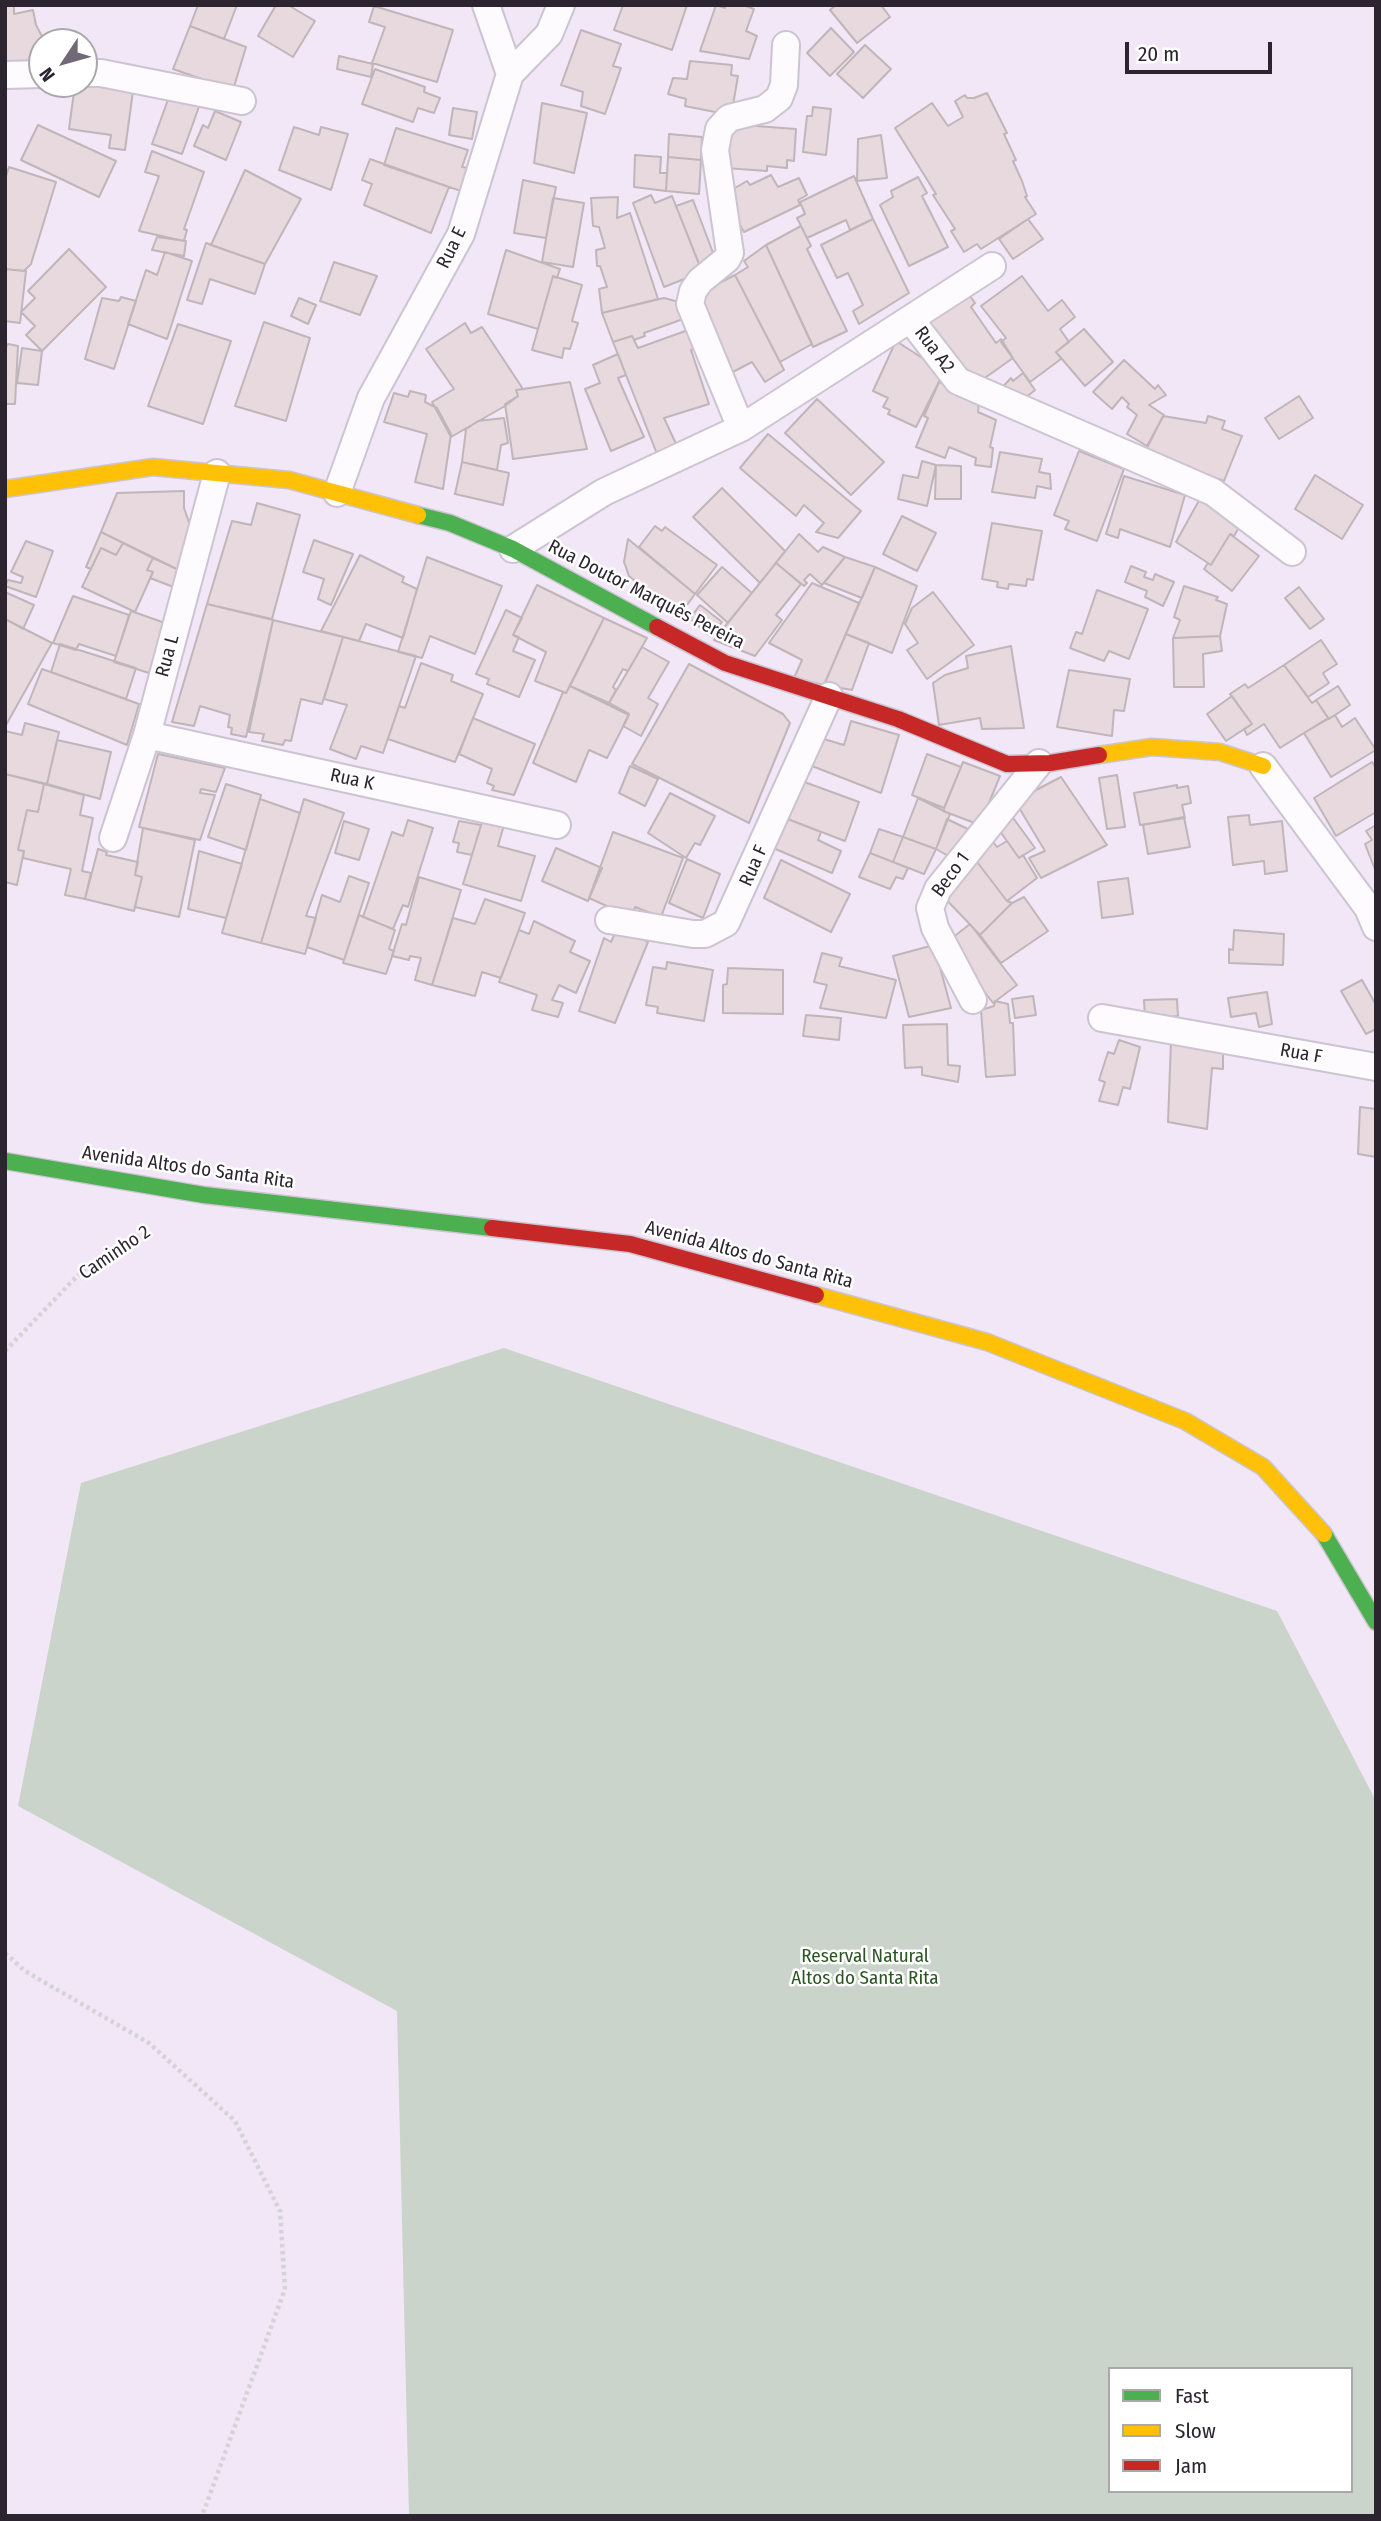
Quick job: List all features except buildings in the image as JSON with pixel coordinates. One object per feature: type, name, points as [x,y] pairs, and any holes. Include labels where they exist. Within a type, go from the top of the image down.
[{"type":"street","name":"Rua Doutor Marquês Pereira","points":[[5,489],[153,467],[289,480],[450,523],[513,550],[725,663],[898,719],[1007,764],[1039,763],[1152,747],[1220,752],[1263,766]]},
{"type":"street","name":"Avenida Altos do Santa Rita","points":[[5,1161],[204,1195],[630,1244],[987,1342],[1185,1421],[1264,1467],[1324,1532],[1376,1622]]},
{"type":"lane","points":[[486,5],[510,74]]},
{"type":"lane","name":"Rua E","points":[[337,493],[371,398],[461,234],[510,74],[549,34],[561,5]]},
{"type":"lane","points":[[741,428],[690,303],[693,291],[700,281],[727,259],[730,253],[715,150],[719,129],[729,118],[765,109],[779,97],[784,85],[786,45]]},
{"type":"lane","points":[[98,73],[242,101]]},
{"type":"lane","points":[[5,75],[28,74]]},
{"type":"lane","points":[[910,318],[992,266]]},
{"type":"lane","name":"Rua A2","points":[[513,550],[604,492],[741,428],[910,318],[958,381],[1213,492],[1292,552]]},
{"type":"lane","name":"Rua L","points":[[113,838],[147,736],[217,473]]},
{"type":"lane","name":"Rua F","points":[[609,920],[693,934],[705,934],[726,923],[828,696]]},
{"type":"lane","name":"Rua K","points":[[147,736],[557,825]]},
{"type":"lane","name":"Beco 1","points":[[973,1000],[935,928],[930,908],[938,888],[1039,763]]},
{"type":"lane","points":[[1263,766],[1368,908],[1376,928]]},
{"type":"lane","name":"Rua F","points":[[1102,1018],[1376,1067]]},
{"type":"path","name":"Caminho 2","points":[[5,1351],[83,1270],[149,1229]]},
{"type":"path","points":[[5,1953],[25,1971],[149,2043],[235,2121],[280,2211],[285,2289],[202,2516]]},
{"type":"green space","name":"Reserval Natural Altos do Santa Rita","points":[[504,1348],[1277,1611],[1376,1801],[1376,2516],[409,2516],[397,2011],[18,1806],[81,1483]]},
{"type":"traffic: fast","points":[[418,515],[450,523],[513,549],[657,627]]},
{"type":"traffic: fast","points":[[5,1161],[204,1195],[492,1228]]},
{"type":"traffic: fast","points":[[1324,1534],[1376,1622]]},
{"type":"traffic: slow","points":[[5,489],[153,467],[289,480],[418,515]]},
{"type":"traffic: slow","points":[[1099,755],[1152,747],[1220,752],[1263,766]]},
{"type":"traffic: slow","points":[[816,1295],[987,1342],[1185,1421],[1263,1467],[1324,1534]]},
{"type":"traffic: jam","points":[[657,627],[725,663],[898,719],[1007,764],[1050,763],[1099,755]]},
{"type":"traffic: jam","points":[[492,1228],[630,1244],[816,1295]]}]
